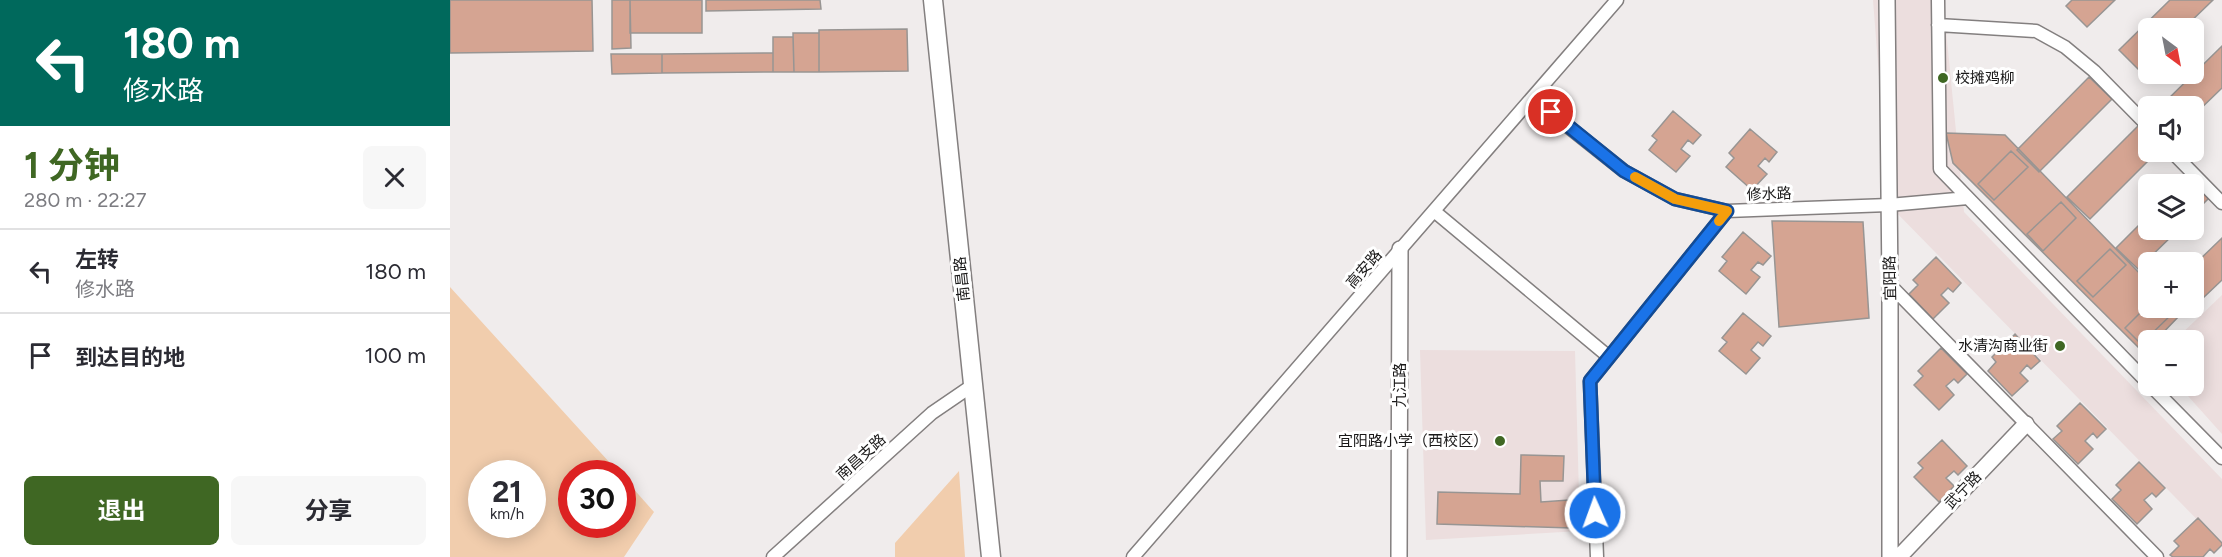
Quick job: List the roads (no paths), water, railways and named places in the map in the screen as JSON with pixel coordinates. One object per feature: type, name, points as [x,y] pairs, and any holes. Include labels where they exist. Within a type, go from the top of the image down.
[{"type":"main road","name":"南昌路","points":[[933,0],[991,557]]},
{"type":"street","name":"高安路","points":[[1133,557],[1617,0]]},
{"type":"street","name":"宜阳路","points":[[1887,0],[1890,557]]},
{"type":"street","points":[[1938,0],[1940,169],[2138,373]]},
{"type":"street","points":[[1938,25],[2036,31],[2065,47],[2094,71],[2138,116]]},
{"type":"street","name":"修水路","points":[[1532,98],[1624,171],[1675,199],[1727,211],[1889,205],[1968,198]]},
{"type":"street","points":[[2182,162],[2222,203]]},
{"type":"street","points":[[1434,211],[1609,357]]},
{"type":"street","points":[[1597,557],[1590,381],[1727,211]]},
{"type":"street","name":"九江路","points":[[1399,557],[1400,249]]},
{"type":"street","points":[[1890,285],[2157,557]]},
{"type":"street","name":"南昌支路","points":[[773,557],[932,413],[973,385]]},
{"type":"street","points":[[2161,396],[2222,458]]},
{"type":"street","name":"武宁路","points":[[1899,557],[2026,424]]},
{"type":"place","name":"校摊鸡柳","points":[[1943,78]]},
{"type":"place","name":"水清沟商业街","points":[[2060,346]]},
{"type":"place","name":"宜阳路小学（西校区）","points":[[1500,441]]}]
